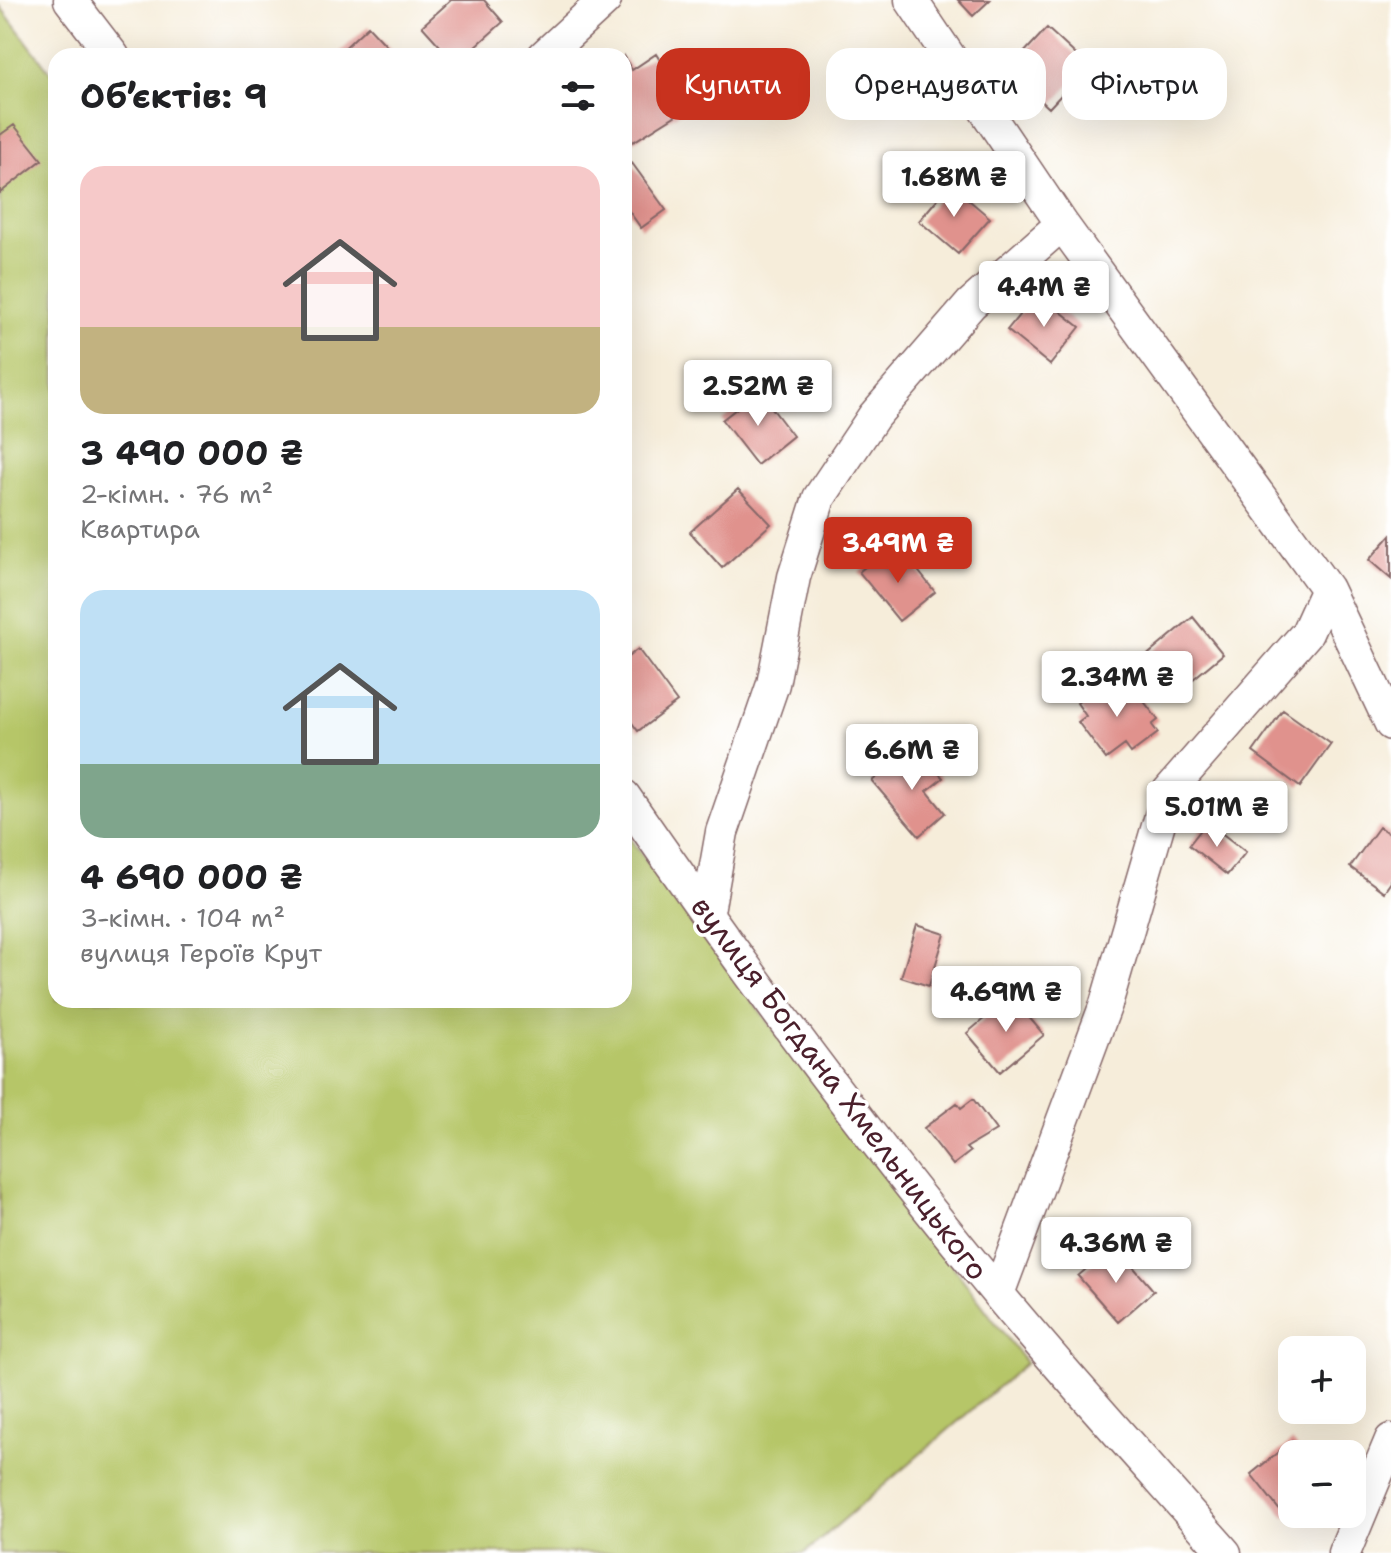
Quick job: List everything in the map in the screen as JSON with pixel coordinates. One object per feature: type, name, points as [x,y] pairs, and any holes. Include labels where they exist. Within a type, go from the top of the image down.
[{"type":"street","points":[[70,0],[107,48]]},
{"type":"street","points":[[553,48],[605,0]]},
{"type":"street","points":[[911,0],[1062,224],[1327,589],[1391,724]]},
{"type":"street","points":[[707,917],[722,832],[773,684],[794,577],[819,498],[874,416],[971,304],[1062,224]]},
{"type":"street","points":[[998,1294],[1106,1004],[1168,792],[1307,633],[1327,589]]},
{"type":"street","name":"вулиця Богдана Хмельницького","points":[[632,808],[707,917],[850,1108],[998,1294],[1225,1553]]},
{"type":"street","points":[[1344,1553],[1391,1440]]},
{"type":"green space","points":[[0,6],[48,69],[48,1008],[632,1008],[632,842],[1026,1363],[805,1553],[0,1553]]},
{"type":"building","points":[[451,0],[484,0],[503,22],[474,48],[442,48],[422,26]]},
{"type":"building","points":[[958,0],[990,0],[973,16]]},
{"type":"building","points":[[368,26],[389,48],[345,48]]},
{"type":"building","points":[[1047,28],[1069,48],[1062,48],[1062,94],[1049,108],[1046,105],[1046,48],[1028,48]]},
{"type":"building","points":[[656,54],[656,120],[668,120],[632,140],[632,70]]},
{"type":"building","points":[[14,125],[42,160],[0,193],[0,135]]},
{"type":"building","points":[[632,163],[666,210],[641,228],[632,215]]},
{"type":"building","points":[[950,184],[990,218],[958,254],[919,221]]},
{"type":"building","points":[[1037,293],[1080,327],[1050,365],[1007,330]]},
{"type":"building","points":[[759,391],[793,436],[757,465],[722,420]]},
{"type":"building","points":[[738,489],[771,524],[722,568],[690,532]]},
{"type":"building","points":[[1391,535],[1391,579],[1369,560]]},
{"type":"building","points":[[904,553],[935,592],[899,621],[859,572],[877,557],[886,567]]},
{"type":"building","points":[[1193,617],[1223,654],[1174,695],[1144,658]]},
{"type":"building","points":[[638,649],[677,702],[638,731],[632,723],[632,654]]},
{"type":"building","points":[[1111,678],[1120,690],[1130,683],[1158,720],[1152,725],[1158,733],[1131,753],[1125,745],[1106,759],[1078,722],[1086,716],[1077,703]]},
{"type":"building","points":[[1283,710],[1331,744],[1300,787],[1253,752]]},
{"type":"building","points":[[923,755],[943,778],[927,791],[945,813],[919,836],[872,781],[901,757],[909,767]]},
{"type":"building","points":[[1207,822],[1246,852],[1227,875],[1189,845]]},
{"type":"building","points":[[1379,827],[1391,835],[1391,882],[1384,892],[1350,867]]},
{"type":"building","points":[[917,925],[945,934],[929,986],[901,977]]},
{"type":"building","points":[[1011,996],[1044,1035],[1000,1072],[967,1033]]},
{"type":"building","points":[[973,1099],[996,1130],[966,1148],[970,1152],[953,1165],[924,1128],[957,1103],[961,1108]]},
{"type":"building","points":[[1107,1251],[1115,1260],[1122,1254],[1154,1291],[1118,1322],[1078,1276]]},
{"type":"building","points":[[1278,1452],[1278,1508],[1251,1474]]}]
